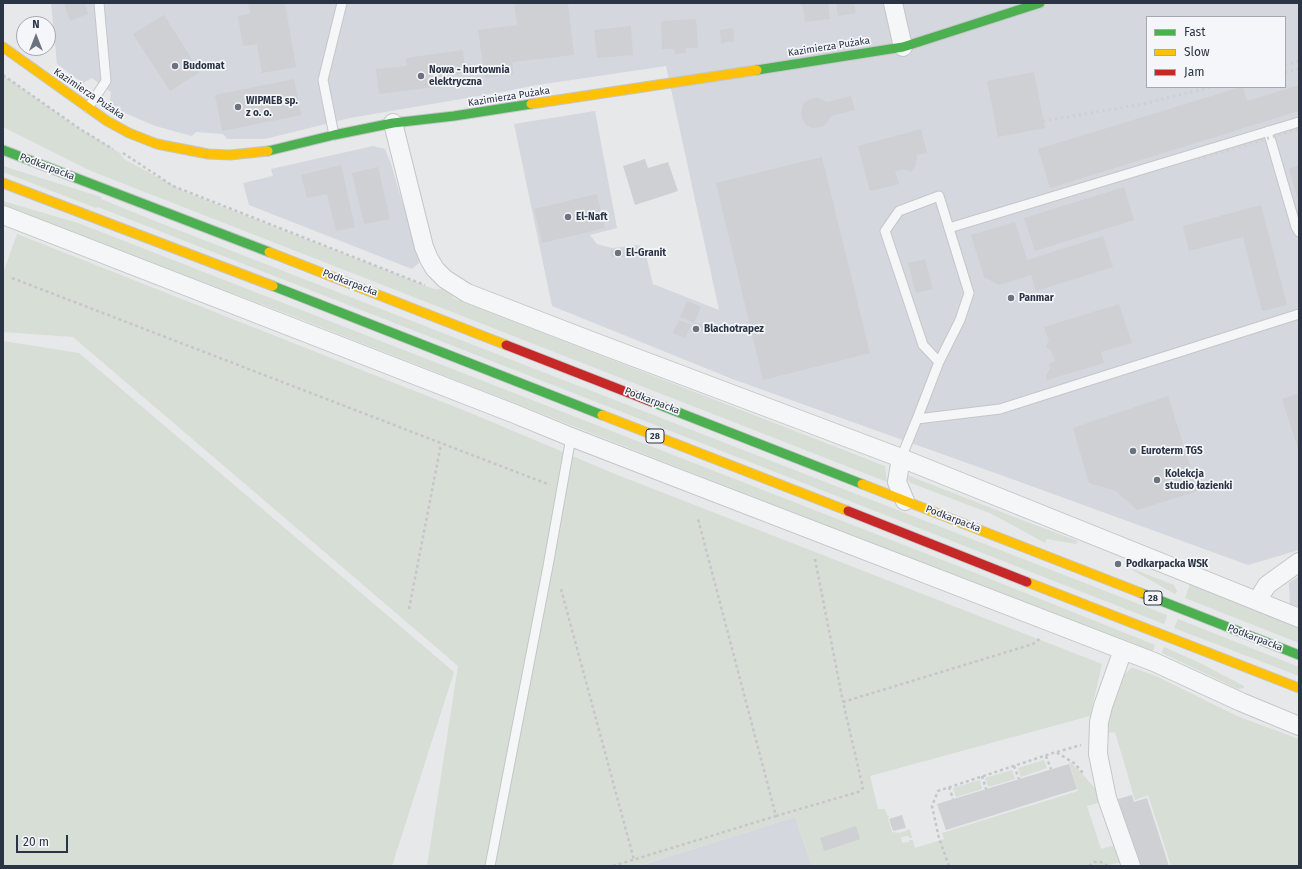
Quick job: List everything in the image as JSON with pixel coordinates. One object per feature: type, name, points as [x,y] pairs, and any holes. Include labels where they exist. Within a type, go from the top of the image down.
[{"type":"main road","name":"Kazimierza Pużaka","points":[[3,47],[107,121],[129,133],[150,141],[184,150],[208,154],[230,155],[278,149],[334,135],[393,124],[707,78],[903,47],[1040,3]]},
{"type":"main road","name":"Podkarpacka","points":[[3,150],[192,222],[1299,655]]},
{"type":"main road","name":"28","points":[[3,183],[189,254],[1299,688]]},
{"type":"street","points":[[892,3],[903,47]]},
{"type":"street","points":[[393,124],[428,259],[445,279],[467,292],[601,345],[901,458],[1299,618]]},
{"type":"street","points":[[3,215],[571,437],[1154,662],[1241,702],[1299,726]]},
{"type":"street","points":[[901,458],[897,482],[905,501]]},
{"type":"street","points":[[1257,601],[1266,585],[1299,562]]},
{"type":"street","points":[[1123,650],[1103,706],[1099,722],[1098,754],[1107,798],[1131,866]]},
{"type":"lane","points":[[88,108],[106,81],[99,3]]},
{"type":"lane","points":[[334,135],[323,80],[342,3]]},
{"type":"lane","points":[[949,228],[1299,122]]},
{"type":"lane","points":[[1268,131],[1296,227],[1299,232]]},
{"type":"lane","points":[[901,458],[939,362],[960,320],[968,292],[939,196],[899,211],[885,231],[923,345],[939,362]]},
{"type":"lane","points":[[917,419],[1000,409],[1299,314]]},
{"type":"lane","points":[[490,866],[547,574],[571,437]]},
{"type":"path","points":[[3,75],[80,129],[124,154],[173,186],[426,285]]},
{"type":"path","points":[[12,278],[441,444],[562,489]]},
{"type":"path","points":[[409,609],[441,444]]},
{"type":"path","points":[[698,519],[776,816]]},
{"type":"path","points":[[614,866],[858,792],[863,788],[843,702],[815,559]]},
{"type":"path","points":[[561,589],[634,860]]},
{"type":"path","points":[[843,702],[1033,644],[1043,636]]},
{"type":"path","points":[[948,866],[939,838],[932,806],[938,791],[1056,752],[1098,740]]},
{"type":"path","points":[[1056,752],[1074,763],[1084,773]]},
{"type":"path","points":[[1046,756],[1051,769]]},
{"type":"path","points":[[1014,766],[1019,779]]},
{"type":"path","points":[[982,776],[986,789]]},
{"type":"path","points":[[949,787],[953,799]]},
{"type":"path","points":[[1089,866],[1094,862],[1097,862],[1108,866]]},
{"type":"shaded area","points":[[51,3],[1299,3],[1299,550],[1248,565],[735,380],[552,306],[514,124],[595,111],[617,228],[590,235],[597,244],[612,248],[639,245],[646,255],[653,284],[719,310],[666,66],[531,86],[350,118],[265,139],[227,139],[223,134],[196,132],[192,136],[155,126],[114,108],[110,100],[111,92],[92,78],[83,83],[57,64],[56,16],[52,16]]},
{"type":"shaded area","points":[[3,75],[75,126],[120,153],[124,159],[185,192],[434,289],[442,289],[453,296],[453,298],[885,466],[887,482],[91,171],[3,127]]},
{"type":"shaded area","points":[[373,146],[385,149],[391,164],[420,262],[412,269],[249,205],[243,183],[273,176],[271,169]]},
{"type":"shaded area","points":[[3,166],[101,197],[101,199],[155,221],[1167,615],[1164,624],[98,207],[96,208],[3,172]]},
{"type":"shaded area","points":[[3,201],[78,223],[963,568],[1155,645],[1152,653],[290,315],[3,207]]},
{"type":"shaded area","points":[[17,234],[473,414],[615,474],[1102,664],[1090,716],[870,776],[878,809],[885,809],[887,815],[889,816],[888,820],[892,832],[900,833],[910,829],[912,838],[909,838],[908,836],[901,837],[902,843],[913,840],[915,848],[944,839],[942,833],[1078,791],[1070,762],[1098,792],[1101,802],[1087,806],[1101,849],[1115,845],[1120,862],[1109,865],[1107,864],[1107,866],[812,866],[795,817],[639,866],[427,866],[458,666],[73,337],[3,332],[3,273]]},
{"type":"shaded area","points":[[3,341],[79,353],[454,672],[392,866],[3,866]]},
{"type":"shaded area","points":[[907,475],[1078,541],[1076,544],[1047,539],[1045,543],[992,514],[911,483]]},
{"type":"shaded area","points":[[1133,569],[1174,585],[1177,591],[1176,593],[1175,594],[1132,570]]},
{"type":"shaded area","points":[[1299,576],[1299,607],[1290,604],[1289,583]]},
{"type":"shaded area","points":[[1190,584],[1299,628],[1299,643],[1185,598]]},
{"type":"shaded area","points":[[1178,619],[1299,667],[1299,676],[1174,628]]},
{"type":"shaded area","points":[[1164,647],[1198,662],[1244,686],[1244,688],[1238,689],[1162,653]]},
{"type":"shaded area","points":[[1131,668],[1158,677],[1237,716],[1299,739],[1299,866],[1171,866],[1148,795],[1135,800],[1115,732],[1106,733],[1107,723],[1118,687],[1123,676]]},
{"type":"shaded area","points":[[1044,760],[1047,768],[1021,777],[1018,768]]},
{"type":"shaded area","points":[[1012,770],[1015,779],[988,787],[985,778]]},
{"type":"shaded area","points":[[980,780],[982,789],[956,797],[953,788]]},
{"type":"shaded area","points":[[795,817],[812,866],[639,866]]},
{"type":"building","points":[[64,3],[85,3],[88,14],[70,21]]},
{"type":"building","points":[[248,3],[285,3],[296,67],[262,73],[257,44],[243,46],[238,16],[250,14]]},
{"type":"building","points":[[514,3],[568,3],[574,55],[512,62],[513,74],[485,78],[478,30],[517,25]]},
{"type":"building","points":[[801,3],[828,3],[830,19],[805,22],[803,6],[801,6]]},
{"type":"building","points":[[836,3],[854,3],[856,13],[838,16]]},
{"type":"building","points":[[164,15],[200,72],[170,91],[133,34]]},
{"type":"building","points":[[696,19],[698,48],[686,48],[686,53],[675,54],[674,49],[662,49],[661,21]]},
{"type":"building","points":[[631,26],[633,55],[597,58],[594,30]]},
{"type":"building","points":[[733,28],[734,41],[721,43],[720,30]]},
{"type":"building","points":[[463,50],[465,73],[442,75],[443,86],[379,94],[376,69],[407,66],[406,58]]},
{"type":"building","points":[[1034,72],[1045,128],[998,137],[987,81]]},
{"type":"building","points":[[294,79],[301,115],[222,131],[215,95]]},
{"type":"building","points":[[1299,85],[1299,111],[1050,188],[1038,149],[1238,88],[1243,88],[1247,101]]},
{"type":"building","points":[[851,96],[855,110],[831,116],[823,127],[813,128],[808,126],[802,118],[802,108],[804,103],[808,100],[818,98],[827,102]]},
{"type":"building","points":[[921,129],[927,153],[917,155],[916,165],[911,172],[904,169],[895,171],[899,184],[870,191],[858,146]]},
{"type":"building","points":[[822,157],[870,353],[763,380],[716,183]]},
{"type":"building","points":[[645,159],[648,168],[668,162],[678,191],[635,205],[623,166]]},
{"type":"building","points":[[341,165],[355,227],[336,231],[327,194],[307,198],[301,175]]},
{"type":"building","points":[[1299,166],[1299,203],[1289,169]]},
{"type":"building","points":[[378,167],[390,219],[364,224],[352,173]]},
{"type":"building","points":[[1124,187],[1134,220],[1035,251],[1024,218]]},
{"type":"building","points":[[597,194],[605,228],[542,243],[534,209]]},
{"type":"building","points":[[1261,205],[1287,305],[1262,311],[1243,237],[1189,251],[1183,226]]},
{"type":"building","points":[[1015,222],[1027,260],[1103,236],[1113,267],[1036,291],[1031,275],[999,285],[984,277],[971,235]]},
{"type":"building","points":[[611,250],[625,250],[625,257],[611,257]]},
{"type":"building","points":[[925,259],[933,289],[916,293],[908,263]]},
{"type":"building","points":[[687,301],[701,307],[694,323],[680,317]]},
{"type":"building","points":[[1119,304],[1132,343],[1101,352],[1104,363],[1047,380],[1046,376],[1050,368],[1049,364],[1055,361],[1051,350],[1046,347],[1049,341],[1044,327]]},
{"type":"building","points":[[679,320],[691,325],[685,338],[673,333]]},
{"type":"building","points":[[694,323],[705,324],[704,331],[690,332]]},
{"type":"building","points":[[1299,393],[1299,452],[1282,399]]},
{"type":"building","points":[[1168,396],[1198,491],[1137,510],[1116,491],[1089,483],[1073,428]]},
{"type":"building","points":[[1069,764],[1077,789],[946,830],[937,804]]},
{"type":"building","points":[[1132,795],[1134,802],[1147,798],[1169,866],[1139,866],[1118,799]]},
{"type":"building","points":[[902,815],[906,828],[893,831],[889,819]]},
{"type":"building","points":[[856,826],[860,839],[824,851],[820,838]]},
{"type":"railway","points":[[1286,65],[1299,61]]},
{"type":"railway","points":[[1286,72],[1299,69]]},
{"type":"railway","points":[[1002,128],[1143,104],[1206,88]]},
{"type":"railway","points":[[1198,159],[1299,129]]},
{"type":"traffic: fast","points":[[757,70],[903,47],[1040,3]]},
{"type":"traffic: fast","points":[[268,151],[393,123],[454,116],[531,104]]},
{"type":"traffic: fast","points":[[3,150],[269,252]]},
{"type":"traffic: fast","points":[[273,286],[602,415]]},
{"type":"traffic: fast","points":[[652,402],[862,484]]},
{"type":"traffic: fast","points":[[1141,593],[1299,655]]},
{"type":"traffic: slow","points":[[3,47],[107,121],[129,133],[157,144],[208,154],[230,155],[268,151]]},
{"type":"traffic: slow","points":[[531,104],[757,70]]},
{"type":"traffic: slow","points":[[3,183],[273,286]]},
{"type":"traffic: slow","points":[[269,252],[506,345]]},
{"type":"traffic: slow","points":[[602,415],[848,511]]},
{"type":"traffic: slow","points":[[862,484],[1141,593]]},
{"type":"traffic: slow","points":[[1027,582],[1299,688]]},
{"type":"traffic: jam","points":[[506,345],[652,402]]},
{"type":"traffic: jam","points":[[848,511],[1027,582]]},
{"type":"place","name":"Budomat","points":[[175,66]]},
{"type":"place","name":"Nowa - hurtownia elektryczna","points":[[421,76]]},
{"type":"place","name":"WIPMEB sp. z o. o.","points":[[238,107]]},
{"type":"place","name":"El-Naft","points":[[568,217]]},
{"type":"place","name":"El-Granit","points":[[618,253]]},
{"type":"place","name":"Panmar","points":[[1011,298]]},
{"type":"place","name":"Blachotrapez","points":[[696,329]]},
{"type":"place","name":"Euroterm TGS","points":[[1133,451]]},
{"type":"place","name":"Kolekcja studio łazienki","points":[[1157,480]]},
{"type":"place","name":"Podkarpacka WSK","points":[[1118,564]]}]
